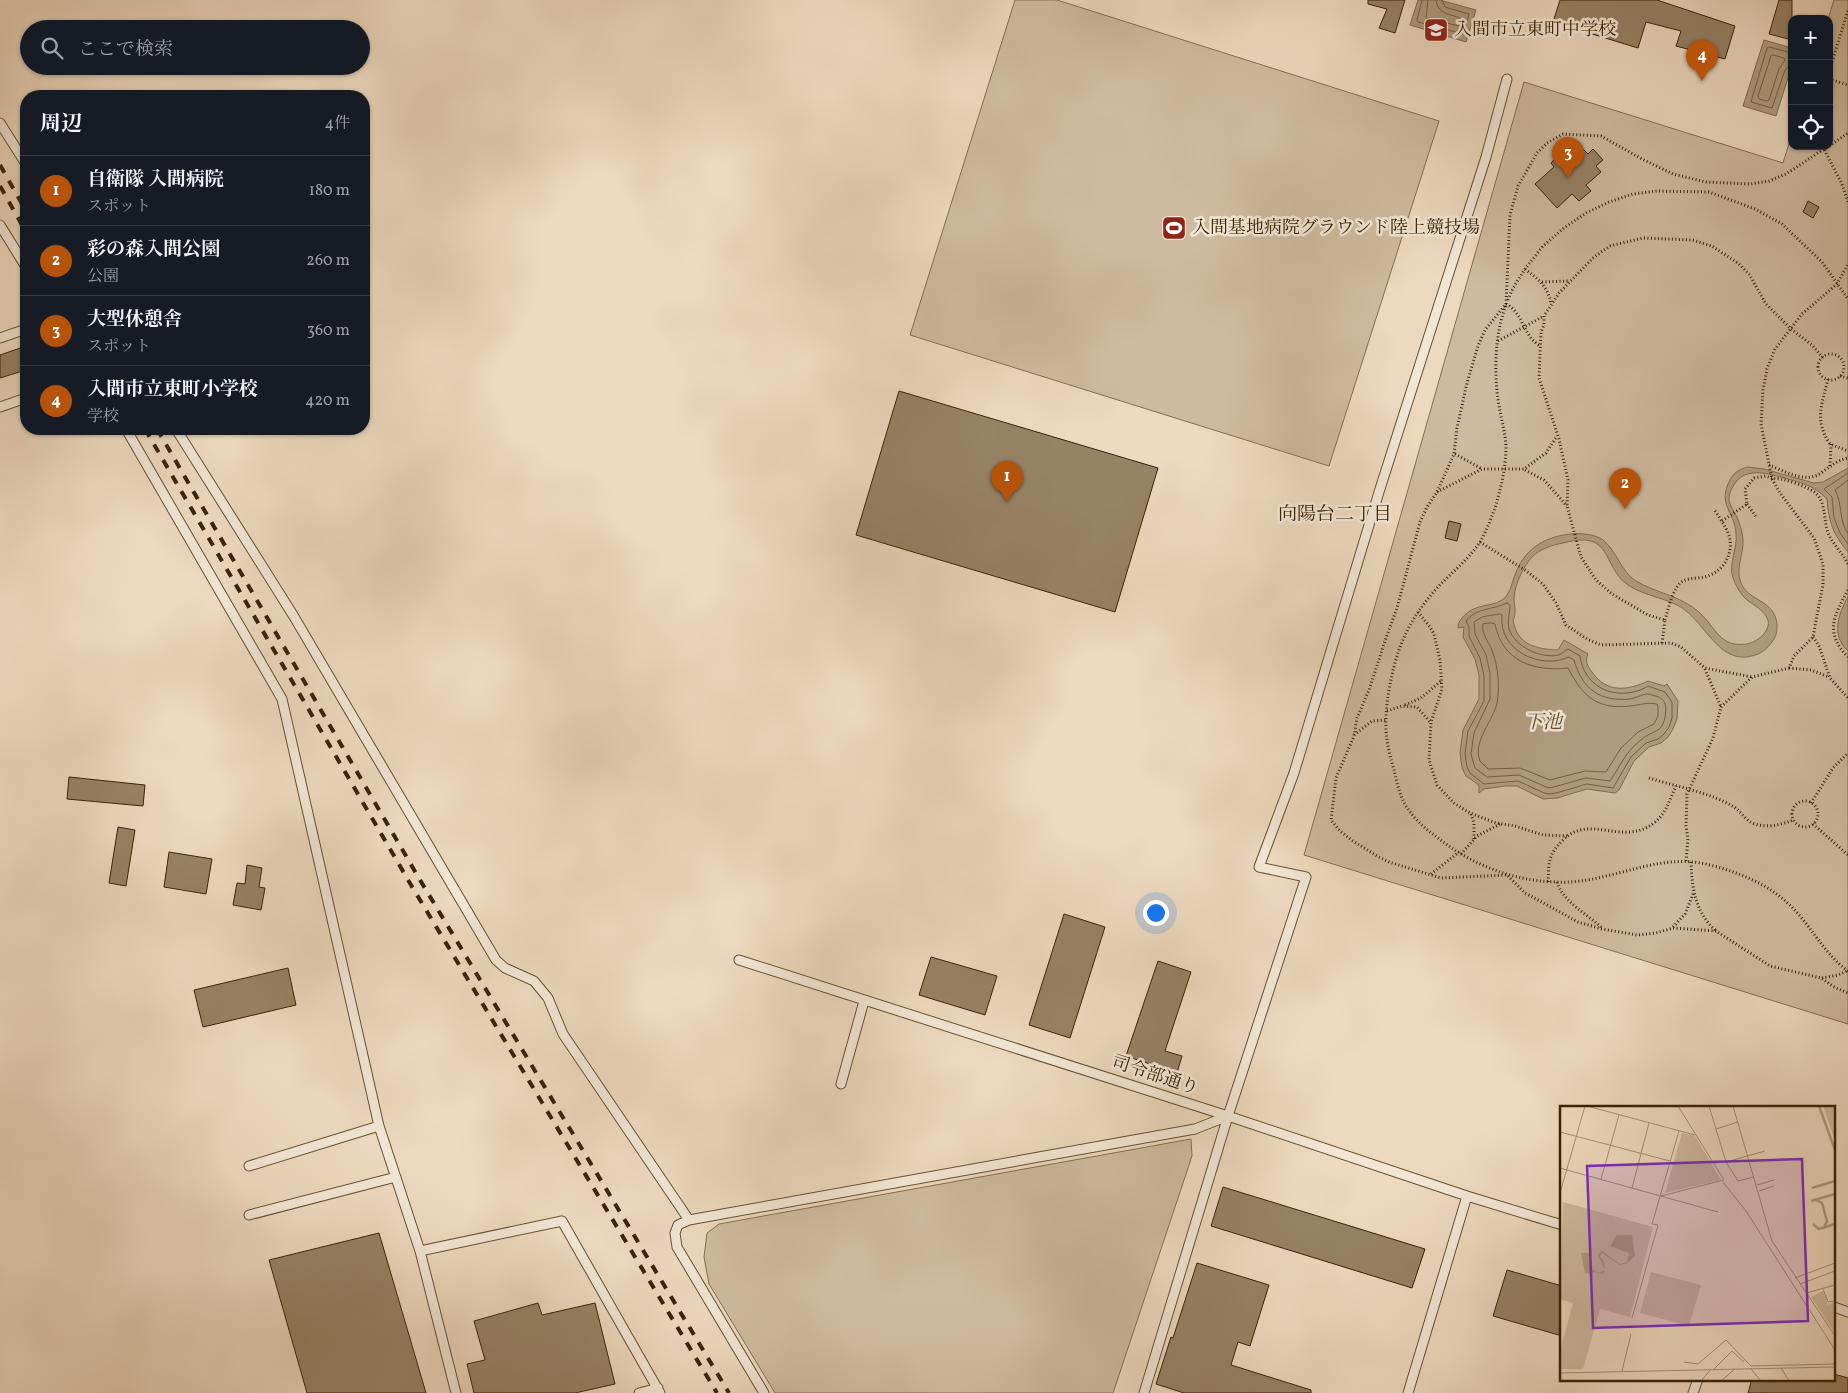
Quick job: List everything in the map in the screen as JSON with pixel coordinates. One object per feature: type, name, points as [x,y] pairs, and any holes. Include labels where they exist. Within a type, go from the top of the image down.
[{"type":"lane","points":[[1144,1393],[1228,1116],[1306,877],[1259,867],[1294,773],[1376,501],[1486,157],[1507,79]]},
{"type":"lane","points":[[0,123],[20,155]]},
{"type":"lane","points":[[0,225],[20,257]]},
{"type":"lane","points":[[0,238],[10,241]]},
{"type":"lane","points":[[0,338],[20,331]]},
{"type":"lane","points":[[0,406],[20,400]]},
{"type":"lane","points":[[129,435],[282,699],[378,1126],[420,1251],[456,1393]]},
{"type":"lane","points":[[180,435],[294,615],[496,960],[505,968],[534,981],[548,998],[563,1034],[689,1220]]},
{"type":"lane","name":"司令部通り","points":[[739,960],[1560,1224]]},
{"type":"lane","points":[[841,1084],[864,1000]]},
{"type":"lane","points":[[764,1393],[677,1247],[675,1233],[678,1225],[689,1220],[1195,1129],[1228,1116]]},
{"type":"lane","points":[[249,1166],[378,1126]]},
{"type":"lane","points":[[250,1214],[396,1177]]},
{"type":"lane","points":[[1408,1393],[1467,1196]]},
{"type":"lane","points":[[420,1251],[562,1222],[659,1391],[639,1393]]},
{"type":"lane","points":[[1694,1393],[1698,1380]]},
{"type":"path","points":[[1833,60],[1848,10]]},
{"type":"path","points":[[1833,81],[1848,85]]},
{"type":"path","points":[[1833,143],[1848,133]]},
{"type":"path","points":[[1716,932],[1673,928],[1643,936],[1602,929],[1565,916],[1525,893],[1507,875],[1441,878],[1389,862],[1340,831],[1332,820],[1336,778],[1354,736],[1357,718],[1369,690],[1397,608],[1420,522],[1437,492],[1454,454],[1467,383],[1478,346],[1485,330],[1506,304],[1510,215],[1516,190],[1537,153],[1563,134],[1601,136],[1673,174],[1706,182],[1750,184],[1769,181],[1786,174],[1820,150]]},
{"type":"path","points":[[1824,150],[1842,184],[1848,202]]},
{"type":"path","points":[[1848,299],[1822,262],[1782,224],[1755,209],[1709,192],[1657,191],[1633,194],[1609,202],[1586,213],[1543,246],[1524,269],[1512,288],[1500,320],[1496,382],[1506,446],[1502,486],[1480,542],[1418,612],[1405,635],[1397,654],[1388,688],[1386,736],[1397,785],[1407,808],[1423,827],[1479,864],[1507,875],[1548,882],[1587,880],[1656,863],[1686,861],[1708,864],[1745,876],[1772,889],[1799,914],[1836,962],[1848,971]]},
{"type":"path","points":[[1665,620],[1639,611],[1605,589],[1581,557],[1567,506],[1568,480],[1558,435],[1539,378],[1540,346],[1544,316],[1551,304],[1593,258],[1610,246],[1643,238],[1692,240],[1712,246],[1739,264],[1749,274],[1766,304],[1790,328],[1812,345],[1823,358]]},
{"type":"path","points":[[1789,668],[1794,656],[1813,637],[1823,584],[1822,556],[1810,531],[1780,493],[1772,479],[1761,424],[1763,390],[1770,359],[1775,349],[1802,314],[1836,284],[1848,264]]},
{"type":"path","points":[[1524,269],[1542,282],[1548,291],[1551,304]]},
{"type":"path","points":[[1542,282],[1570,281]]},
{"type":"path","points":[[1506,304],[1514,308],[1530,338],[1540,346]]},
{"type":"path","points":[[1498,341],[1544,316]]},
{"type":"path","points":[[1834,355],[1841,359],[1844,367],[1840,376],[1834,380],[1822,376],[1818,369],[1823,358],[1834,355]]},
{"type":"path","points":[[1840,376],[1848,378]]},
{"type":"path","points":[[1828,379],[1819,421],[1830,444],[1830,466]]},
{"type":"path","points":[[1524,469],[1546,453],[1558,435]]},
{"type":"path","points":[[1830,444],[1848,451]]},
{"type":"path","points":[[1454,454],[1482,469]]},
{"type":"path","points":[[1769,467],[1805,478],[1818,475],[1840,459],[1848,458]]},
{"type":"path","points":[[1437,492],[1482,469],[1524,469],[1544,480],[1567,506]]},
{"type":"path","points":[[1758,518],[1747,504],[1746,489],[1749,483],[1759,476],[1766,476],[1772,479],[1778,478],[1810,489],[1818,494],[1823,502],[1826,528],[1848,565]]},
{"type":"path","points":[[1722,521],[1747,504]]},
{"type":"path","points":[[1662,643],[1669,606],[1673,595],[1683,581],[1710,575],[1725,564],[1729,554],[1730,540],[1722,521],[1714,509]]},
{"type":"path","points":[[1480,542],[1525,570],[1543,584],[1550,592],[1566,625],[1586,639],[1601,644],[1671,643],[1681,647],[1705,668],[1721,707]]},
{"type":"path","points":[[1848,590],[1833,619],[1837,642],[1848,657]]},
{"type":"path","points":[[1418,612],[1434,634],[1440,660],[1442,689],[1430,722],[1429,760],[1437,785],[1454,803],[1471,814],[1542,835],[1567,836]]},
{"type":"path","points":[[1813,637],[1819,646],[1830,678],[1848,698]]},
{"type":"path","points":[[1705,668],[1752,677],[1789,668],[1811,670],[1830,678]]},
{"type":"path","points":[[1686,861],[1688,790],[1713,738],[1721,707],[1752,677]]},
{"type":"path","points":[[1387,711],[1420,698],[1441,681]]},
{"type":"path","points":[[1402,706],[1417,707],[1430,722]]},
{"type":"path","points":[[1354,736],[1372,721],[1387,720]]},
{"type":"path","points":[[1811,803],[1833,768],[1848,753]]},
{"type":"path","points":[[1649,778],[1714,798],[1734,807],[1746,820],[1756,825],[1773,826],[1793,820]]},
{"type":"path","points":[[1548,882],[1551,853],[1569,833],[1583,829],[1601,829],[1626,833],[1638,831],[1653,824],[1662,814],[1676,786]]},
{"type":"path","points":[[1804,801],[1815,806],[1818,815],[1813,824],[1803,827],[1795,824],[1793,820],[1792,811],[1796,804],[1804,801]]},
{"type":"path","points":[[1471,814],[1474,823],[1474,840]]},
{"type":"path","points":[[1430,874],[1460,853],[1474,840],[1500,824]]},
{"type":"path","points":[[1813,824],[1848,855]]},
{"type":"path","points":[[1691,862],[1694,892],[1706,922],[1716,932],[1770,966],[1821,978],[1848,993]]},
{"type":"path","points":[[1557,882],[1560,892],[1566,899],[1602,929]]},
{"type":"path","points":[[1673,928],[1685,914],[1694,892]]},
{"type":"path","points":[[1821,978],[1848,971]]},
{"type":"shaded area","name":"入間基地病院グラウンド陸上競技場","points":[[1015,0],[1057,0],[1439,121],[1329,466],[910,335]]},
{"type":"shaded area","points":[[1834,0],[1848,0],[1848,1024],[1304,855],[1524,82],[1783,163],[1788,147],[1788,150],[1833,150],[1833,15],[1829,15]]},
{"type":"shaded area","points":[[1191,1139],[1192,1156],[1113,1393],[775,1393],[709,1284],[704,1257],[707,1233],[719,1224]]},
{"type":"water","points":[[1418,0],[1440,0],[1476,10],[1466,42],[1410,25]]},
{"type":"water","points":[[1764,40],[1788,47],[1788,78],[1776,116],[1743,106]]},
{"type":"water","name":"下池","points":[[1747,467],[1764,469],[1814,483],[1823,482],[1848,468],[1848,552],[1833,528],[1827,499],[1816,490],[1800,483],[1763,473],[1745,475],[1736,482],[1731,490],[1729,500],[1743,536],[1739,577],[1745,589],[1771,610],[1777,624],[1775,637],[1767,648],[1758,654],[1744,657],[1733,655],[1722,649],[1687,612],[1677,605],[1628,585],[1620,577],[1599,545],[1591,541],[1579,540],[1559,544],[1539,552],[1532,557],[1520,576],[1514,598],[1515,615],[1513,620],[1515,628],[1523,640],[1535,647],[1558,650],[1564,640],[1588,654],[1587,661],[1590,670],[1598,679],[1610,687],[1632,687],[1648,681],[1664,686],[1667,684],[1678,701],[1677,719],[1668,737],[1661,743],[1649,747],[1634,761],[1619,790],[1615,793],[1587,789],[1557,798],[1543,799],[1517,786],[1505,786],[1484,789],[1479,793],[1479,785],[1466,776],[1462,768],[1460,753],[1463,730],[1479,699],[1479,675],[1475,659],[1463,637],[1464,627],[1458,628],[1462,618],[1474,609],[1503,600],[1509,592],[1521,562],[1538,544],[1561,535],[1583,534],[1596,536],[1603,540],[1631,577],[1644,585],[1685,602],[1700,613],[1724,640],[1738,644],[1754,642],[1763,635],[1768,623],[1765,614],[1743,596],[1733,578],[1732,567],[1736,533],[1725,496],[1726,489],[1733,475]]},
{"type":"water","points":[[1848,597],[1848,651],[1839,639],[1838,625],[1841,610]]},
{"type":"building","points":[[1368,0],[1405,0],[1395,33],[1379,28],[1387,9],[1368,4]]},
{"type":"building","points":[[1560,0],[1657,0],[1735,26],[1725,59],[1676,46],[1681,31],[1646,22],[1638,48],[1553,22]]},
{"type":"building","points":[[1779,0],[1792,0],[1792,15],[1788,15],[1788,39],[1769,34]]},
{"type":"building","points":[[1582,148],[1588,154],[1593,149],[1603,160],[1596,166],[1601,172],[1586,185],[1591,191],[1579,201],[1572,194],[1557,208],[1535,184],[1554,167],[1551,163],[1561,153],[1568,160]]},
{"type":"building","points":[[1808,201],[1819,207],[1813,218],[1803,212]]},
{"type":"building","points":[[20,348],[20,372],[0,378],[0,355]]},
{"type":"building","points":[[899,391],[1158,468],[1115,612],[856,535]]},
{"type":"building","points":[[1449,521],[1461,524],[1457,541],[1445,538]]},
{"type":"building","points":[[69,777],[145,785],[143,806],[67,799]]},
{"type":"building","points":[[118,827],[135,830],[126,886],[109,883]]},
{"type":"building","points":[[169,852],[212,859],[206,894],[164,887]]},
{"type":"building","points":[[247,865],[262,868],[259,887],[265,888],[261,910],[233,905],[237,883],[245,884]]},
{"type":"building","points":[[1064,914],[1105,927],[1070,1038],[1029,1025]]},
{"type":"building","points":[[931,957],[997,976],[985,1015],[919,995]]},
{"type":"building","points":[[1158,961],[1191,972],[1165,1051],[1182,1056],[1177,1073],[1126,1056]]},
{"type":"building","points":[[288,968],[296,1005],[203,1027],[194,990]]},
{"type":"building","points":[[1223,1187],[1425,1249],[1412,1288],[1211,1226]]},
{"type":"building","points":[[379,1233],[426,1393],[307,1393],[269,1260]]},
{"type":"building","points":[[1197,1263],[1269,1285],[1250,1346],[1238,1342],[1231,1365],[1311,1390],[1311,1393],[1184,1393],[1156,1384]]},
{"type":"building","points":[[1507,1270],[1560,1285],[1560,1335],[1493,1316]]},
{"type":"building","points":[[538,1303],[542,1315],[595,1303],[615,1384],[575,1393],[474,1393],[467,1364],[485,1360],[474,1321]]},
{"type":"building","points":[[1836,1375],[1848,1378],[1848,1393],[1748,1393],[1752,1380],[1836,1380]]},
{"type":"railway","points":[[0,165],[20,200]]},
{"type":"railway","points":[[0,186],[20,221]]},
{"type":"railway","points":[[148,435],[411,885],[717,1393]]},
{"type":"railway","points":[[160,435],[420,880],[729,1393]]},
{"type":"place","name":"入間市立東町中学校","points":[[1436,30]]},
{"type":"place","name":"入間市立東町小学校","points":[[1702,81]]},
{"type":"place","name":"大型休憩舎","points":[[1568,178]]},
{"type":"place","name":"入間基地病院グラウンド陸上競技場","points":[[1174,228]]},
{"type":"place","name":"自衛隊 入間病院","points":[[1007,502]]},
{"type":"place","name":"彩の森入間公園","points":[[1625,509]]},
{"type":"district","name":"向陽台二丁目","points":[[1335,515]]}]
